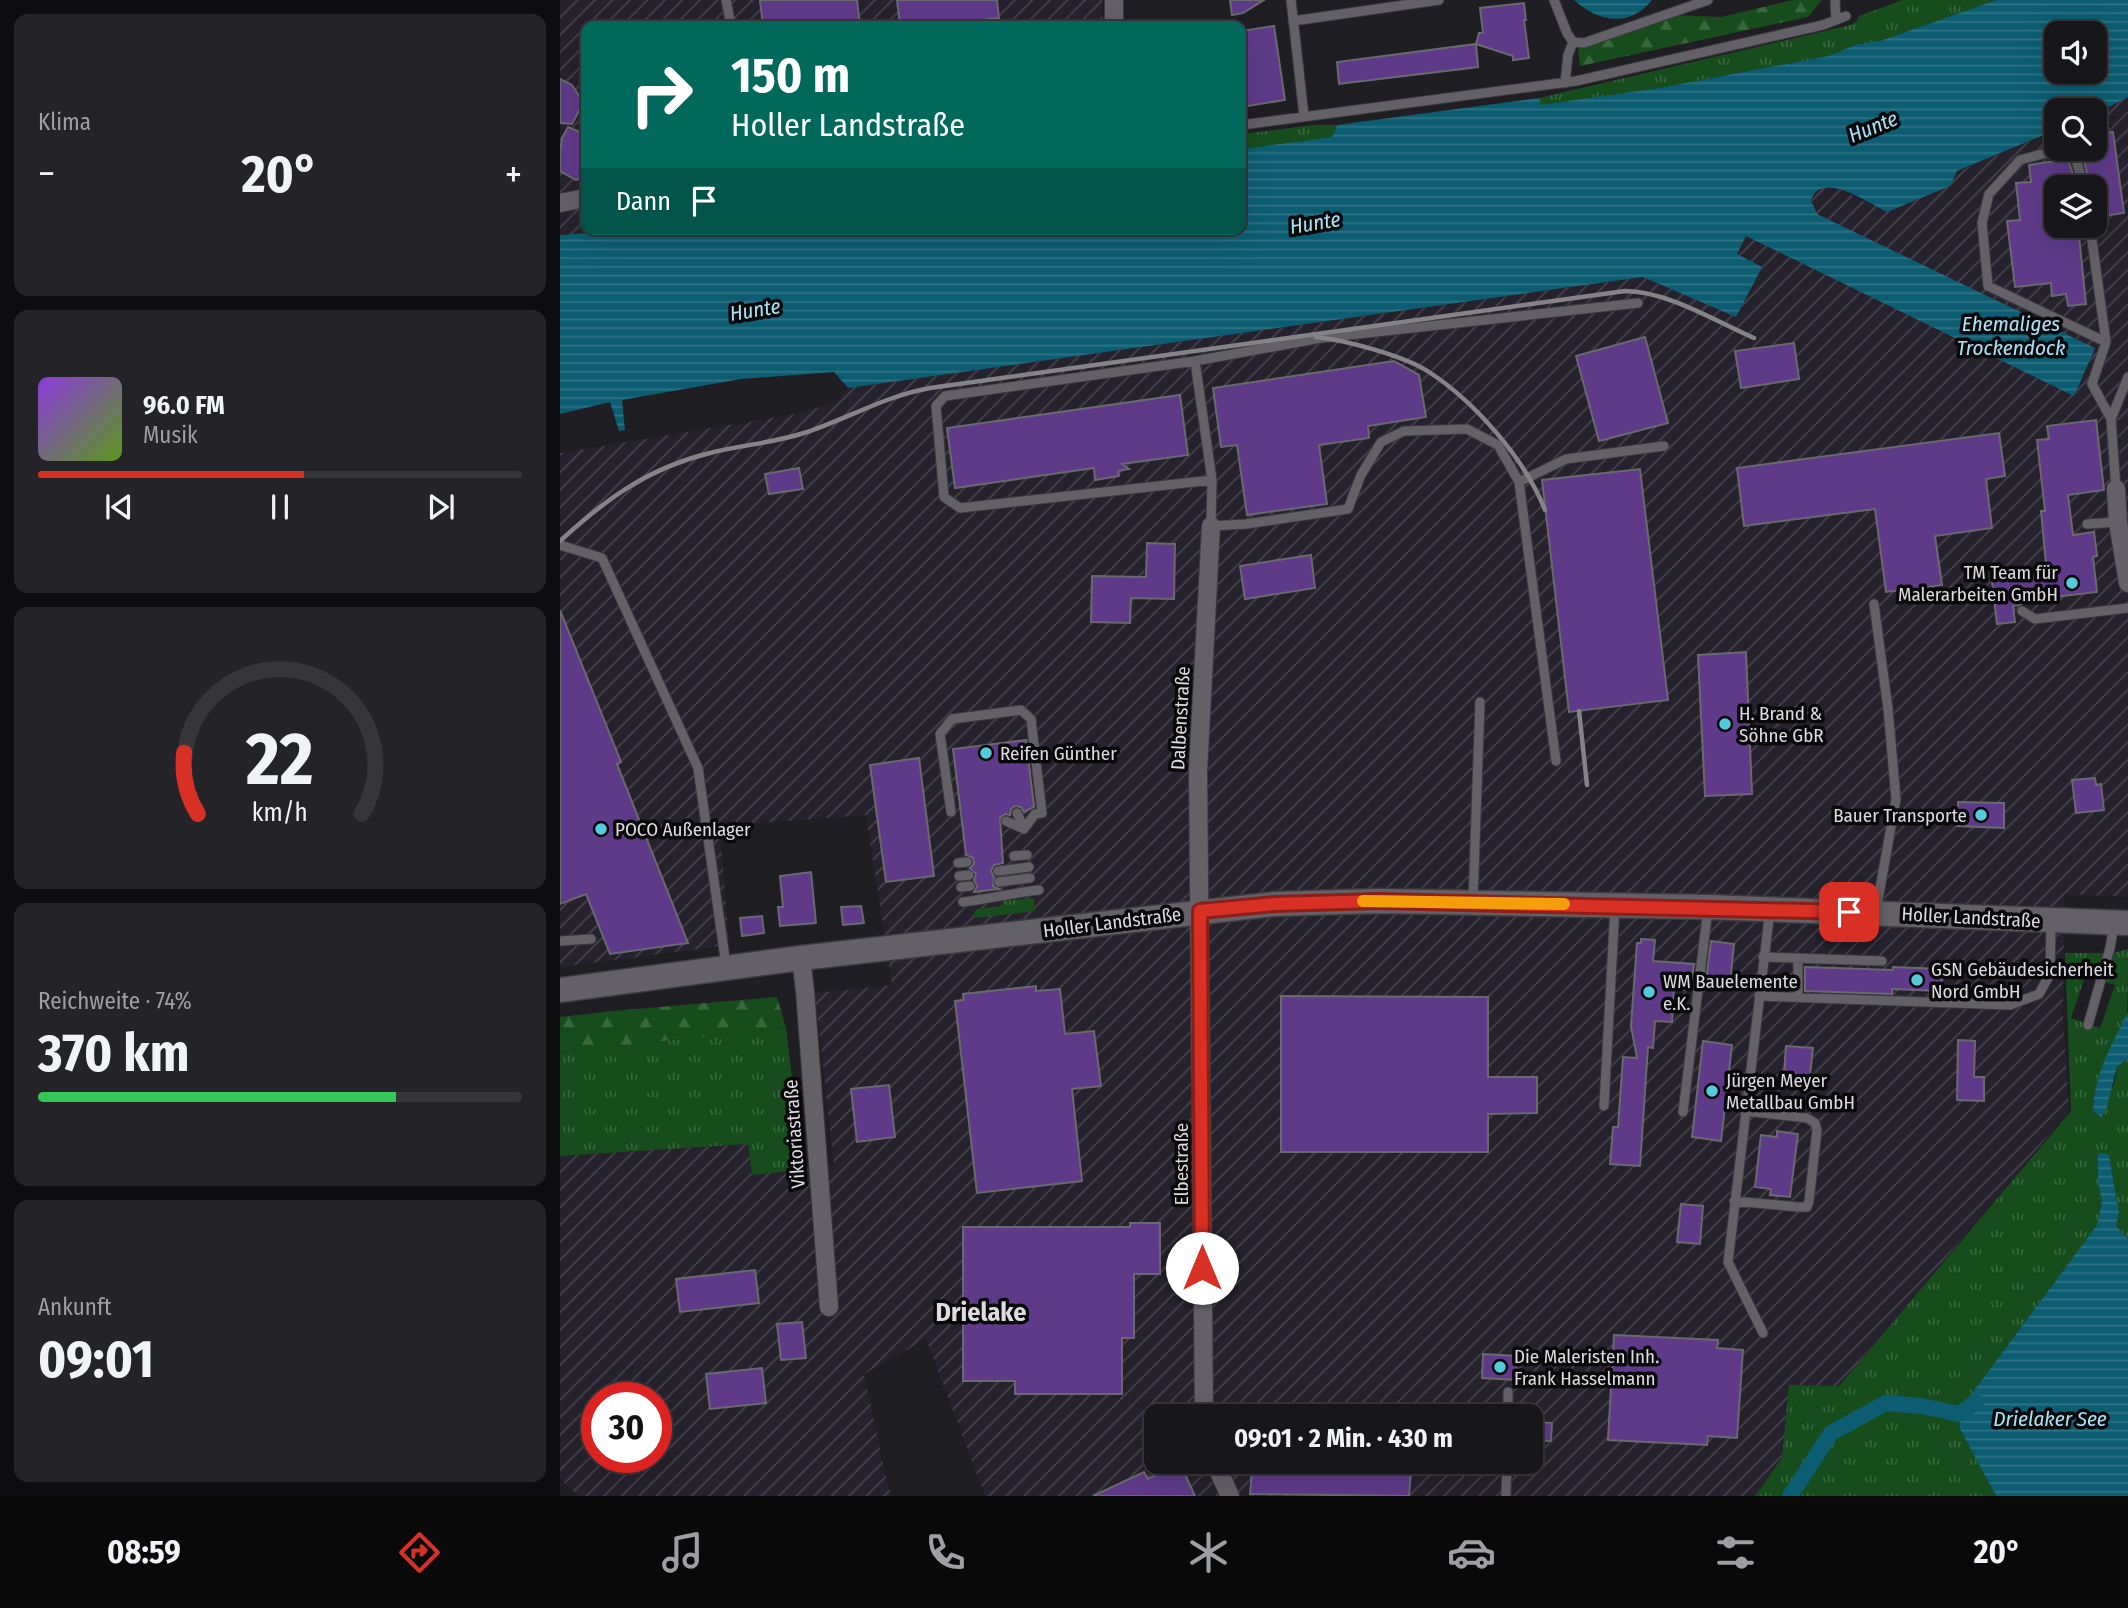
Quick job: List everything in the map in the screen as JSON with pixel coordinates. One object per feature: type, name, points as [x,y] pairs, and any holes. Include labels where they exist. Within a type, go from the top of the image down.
[{"type":"main road","name":"Holler Landstraße","points":[[560,990],[801,958],[1275,904],[1473,902],[1770,908],[2121,923]]},
{"type":"street","points":[[1114,0],[1114,21]]},
{"type":"street","points":[[560,202],[581,199]]},
{"type":"street","points":[[2116,489],[2118,522],[2128,583]]},
{"type":"street","name":"Dalbenstraße","points":[[1200,911],[1198,771],[1211,526]]},
{"type":"street","name":"Elbestraße","points":[[1200,911],[1204,1404]]},
{"type":"street","name":"Viktoriastraße","points":[[801,958],[829,1307]]},
{"type":"street","points":[[1220,1474],[1230,1496]]},
{"type":"lane","points":[[726,0],[730,21]]},
{"type":"lane","points":[[1291,0],[1304,116]]},
{"type":"lane","points":[[1293,21],[1439,0]]},
{"type":"lane","points":[[1554,0],[1573,42]]},
{"type":"lane","points":[[1573,42],[1584,43],[1708,0]]},
{"type":"lane","points":[[1835,0],[1836,20]]},
{"type":"lane","points":[[1246,124],[1565,83],[1811,27],[1846,16]]},
{"type":"lane","points":[[1565,83],[1568,55],[1573,42]]},
{"type":"lane","points":[[2081,175],[2075,156],[2053,151],[2020,160],[1989,194],[1982,223],[1988,286],[2106,342]]},
{"type":"lane","points":[[2092,238],[2106,342],[2092,384],[2111,419],[2116,489]]},
{"type":"lane","points":[[1212,480],[960,508],[944,498],[936,407],[944,396],[1195,361],[1321,338],[1638,303]]},
{"type":"lane","points":[[1195,361],[1212,480],[1211,526],[1246,524],[1348,509],[1361,475],[1381,442],[1404,431],[1468,429],[1499,445],[1519,482],[1556,761]]},
{"type":"lane","points":[[2111,419],[2128,377]]},
{"type":"lane","points":[[1519,482],[1566,460],[1664,446]]},
{"type":"lane","points":[[2087,524],[2118,522]]},
{"type":"lane","points":[[560,545],[602,558],[698,768],[726,968]]},
{"type":"lane","points":[[1874,604],[1888,709],[1896,799],[1876,913]]},
{"type":"lane","points":[[2022,611],[2035,619],[2128,608]]},
{"type":"lane","points":[[1473,902],[1480,702]]},
{"type":"lane","points":[[951,812],[940,734],[952,719],[1021,710],[1031,719],[1042,813],[1035,814],[1024,829]]},
{"type":"lane","points":[[1024,829],[1029,812]]},
{"type":"lane","points":[[1017,813],[1024,829]]},
{"type":"lane","points":[[1006,821],[1024,829]]},
{"type":"lane","points":[[1014,856],[1027,855]]},
{"type":"lane","points":[[998,871],[1029,867]]},
{"type":"lane","points":[[999,882],[1030,878]]},
{"type":"lane","points":[[963,902],[995,898],[1000,894],[1039,890]]},
{"type":"lane","points":[[1604,1106],[1615,905]]},
{"type":"lane","points":[[1682,1112],[1709,907]]},
{"type":"lane","points":[[1763,1333],[1728,1262],[1770,908]]},
{"type":"lane","points":[[1759,996],[2010,1005],[2039,994],[2050,974],[2051,922]]},
{"type":"lane","points":[[2088,1025],[2110,948],[2121,923]]},
{"type":"lane","points":[[560,940],[591,939]]},
{"type":"lane","points":[[1763,957],[1882,961]]},
{"type":"lane","points":[[1798,958],[1798,998]]},
{"type":"lane","points":[[1734,1202],[1807,1207],[1810,1201],[1817,1130],[1815,1123],[1807,1118],[1745,1111]]},
{"type":"lane","points":[[1508,1392],[1508,1404]]},
{"type":"lane","points":[[1506,1496],[1507,1474]]},
{"type":"shaded area","points":[[560,0],[1102,0],[1103,21],[581,21],[581,190],[560,194]]},
{"type":"shaded area","points":[[2128,97],[2128,897],[2064,894],[2063,1016],[2069,1111],[1838,1387],[1789,1385],[1782,1458],[1755,1496],[985,1496],[926,1339],[864,1374],[892,1496],[578,1496],[560,1479],[560,1156],[748,1144],[752,1175],[834,1166],[815,993],[892,985],[866,815],[720,826],[729,945],[560,967],[560,453],[801,413],[835,402],[848,388],[1644,277],[1736,316],[1736,254],[1746,236],[1815,207],[1811,200],[1814,191],[1821,186],[1832,186],[1887,212],[1957,172],[2044,135],[2044,161],[2107,161],[2107,108]]},
{"type":"shaded area","points":[[581,205],[581,233],[560,235],[560,209]]},
{"type":"green space","points":[[1793,0],[1822,0],[1808,17],[1580,66],[1578,49],[1675,15],[1721,17]]},
{"type":"green space","points":[[1902,0],[1996,0],[1880,41],[1858,44],[1828,56],[1659,88],[1540,106],[1539,98],[1850,25],[1857,21],[1859,16]]},
{"type":"green space","points":[[1313,125],[1337,125],[1332,137],[1246,148],[1246,133]]},
{"type":"green space","points":[[1034,899],[1035,911],[975,918],[974,912],[977,909],[1002,906],[1004,901]]},
{"type":"green space","points":[[2128,949],[2127,1014],[2101,1071],[2093,1111],[2100,1117],[2115,1081],[2117,1067],[2128,1058],[2128,1239],[2116,1226],[2119,1213],[2109,1155],[2098,1155],[2098,1183],[2102,1201],[2097,1225],[1959,1414],[1960,1429],[1996,1496],[1755,1496],[1782,1458],[1789,1385],[1839,1386],[2071,1111],[2065,953],[2113,953]],"holes":[[[2085,976],[2115,985],[2100,1028],[2071,1018]]]},
{"type":"green space","points":[[777,997],[786,1028],[560,1052],[560,1017]]},
{"type":"green space","points":[[786,1028],[803,1170],[752,1175],[748,1144],[560,1156],[560,1052]]},
{"type":"water","points":[[1574,0],[1652,0],[1634,15],[1614,19],[1593,13]]},
{"type":"water","points":[[1996,0],[2128,0],[2128,97],[2107,108],[2107,98],[2044,98],[2044,135],[1957,171],[1950,186],[1887,212],[1857,196],[1834,188],[1816,191],[1811,200],[1817,214],[2095,348],[2074,396],[1746,236],[1737,254],[1762,267],[1736,317],[1643,277],[848,388],[834,372],[741,379],[622,400],[625,430],[619,431],[610,402],[560,414],[560,235],[1246,235],[1246,148],[1332,137],[1337,125],[1539,98],[1541,105],[1659,88],[1828,56],[1858,44],[1880,41]]},
{"type":"water","points":[[2128,1012],[2128,1058],[2117,1067],[2107,1107],[2101,1117],[2093,1111],[2097,1084],[2105,1060]]},
{"type":"water","name":"Drielaker See","points":[[2098,1154],[2109,1155],[2119,1213],[2116,1226],[2128,1239],[2128,1496],[1996,1496],[1960,1429],[1959,1414],[2097,1225],[2102,1201],[2098,1183]]},
{"type":"building","points":[[760,0],[857,0],[859,21],[762,21]]},
{"type":"building","points":[[897,0],[997,0],[999,18],[987,21],[899,21]]},
{"type":"building","points":[[1230,0],[1264,0],[1243,13],[1232,15]]},
{"type":"building","points":[[1524,3],[1529,58],[1513,60],[1513,56],[1476,44],[1479,33],[1483,33],[1480,8]]},
{"type":"building","points":[[1274,26],[1285,100],[1246,106],[1246,30]]},
{"type":"building","points":[[1476,44],[1478,67],[1339,84],[1337,62]]},
{"type":"building","points":[[560,79],[572,85],[581,99],[581,107],[572,124],[560,123]]},
{"type":"building","points":[[568,127],[581,133],[581,178],[576,180],[560,171],[562,138]]},
{"type":"building","points":[[2113,132],[2124,213],[2107,215],[2107,175],[2088,175],[2084,161],[2107,161],[2107,133]]},
{"type":"building","points":[[2069,162],[2073,175],[2044,175],[2044,238],[2079,238],[2086,304],[2068,306],[2066,294],[2052,296],[2051,283],[2015,287],[2007,221],[2020,220],[2016,183],[2031,182],[2029,165]]},
{"type":"building","points":[[1645,337],[1668,423],[1599,441],[1576,356]]},
{"type":"building","points":[[1794,343],[1799,379],[1741,388],[1735,351]]},
{"type":"building","points":[[1394,361],[1419,375],[1426,417],[1368,426],[1369,438],[1319,445],[1327,504],[1247,515],[1237,445],[1221,447],[1213,388]]},
{"type":"building","points":[[1180,395],[1188,455],[1122,464],[1129,469],[1118,471],[1119,476],[1095,480],[1094,468],[955,488],[947,428]]},
{"type":"building","points":[[2096,420],[2104,490],[2068,495],[2073,535],[2094,532],[2097,556],[2093,557],[2097,592],[2022,601],[2022,604],[2013,606],[2015,622],[1997,624],[1992,581],[2047,575],[2041,511],[2045,511],[2037,440],[2049,439],[2047,426]]},
{"type":"building","points":[[1999,433],[2005,476],[1986,479],[1992,528],[1935,536],[1942,585],[1886,592],[1875,509],[1744,526],[1737,468]]},
{"type":"building","points":[[799,468],[803,489],[769,494],[765,474]]},
{"type":"building","points":[[1640,469],[1668,700],[1569,712],[1542,480]]},
{"type":"building","points":[[1147,543],[1175,544],[1174,599],[1131,598],[1130,623],[1091,622],[1092,576],[1146,577]]},
{"type":"building","points":[[1311,555],[1315,588],[1245,599],[1240,566]]},
{"type":"building","name":"POCO Außenlager","points":[[560,610],[621,762],[617,764],[688,943],[610,954],[586,894],[560,904]]},
{"type":"building","name":"H. Brand & Söhne GbR","points":[[1746,652],[1752,794],[1705,796],[1698,655]]},
{"type":"building","points":[[1026,740],[1034,807],[1024,812],[1021,807],[1015,806],[1010,815],[1005,814],[1000,818],[1003,863],[994,865],[991,871],[994,877],[993,886],[999,889],[974,892],[977,886],[974,880],[976,874],[970,868],[974,864],[973,858],[966,855],[953,749]]},
{"type":"building","points":[[919,758],[934,876],[886,882],[870,765]]},
{"type":"building","points":[[2095,778],[2096,785],[2101,784],[2104,810],[2076,813],[2072,780]]},
{"type":"building","name":"Bauer Transporte","points":[[1958,802],[2004,803],[2004,828],[1957,826]]},
{"type":"building","points":[[811,872],[816,923],[780,926],[778,907],[783,907],[780,876]]},
{"type":"building","points":[[861,906],[864,923],[843,925],[841,907]]},
{"type":"building","points":[[762,916],[764,933],[742,936],[740,918]]},
{"type":"building","points":[[1641,939],[1655,940],[1653,961],[1694,964],[1692,979],[1686,978],[1685,990],[1674,989],[1672,1022],[1655,1021],[1653,1048],[1648,1047],[1640,1166],[1610,1164],[1613,1127],[1618,1127],[1623,1057],[1637,1058],[1631,1026],[1637,943],[1641,943]]},
{"type":"building","points":[[1711,941],[1734,944],[1730,983],[1706,981]]},
{"type":"building","points":[[1805,967],[1942,969],[1941,991],[1892,989],[1892,994],[1805,991]]},
{"type":"building","points":[[1036,986],[1036,991],[1060,989],[1065,1034],[1094,1031],[1101,1086],[1072,1089],[1082,1181],[977,1193],[955,1001],[964,1000],[963,994]]},
{"type":"building","points":[[1281,996],[1488,997],[1488,1077],[1537,1077],[1537,1113],[1488,1114],[1488,1152],[1281,1152]]},
{"type":"building","points":[[1958,1040],[1975,1041],[1974,1077],[1984,1077],[1984,1101],[1957,1100]]},
{"type":"building","name":"Jürgen Meyer Metallbau GmbH","points":[[1703,1041],[1732,1045],[1721,1141],[1692,1137]]},
{"type":"building","points":[[1786,1046],[1813,1048],[1810,1075],[1784,1073]]},
{"type":"building","points":[[889,1085],[895,1137],[857,1142],[851,1089]]},
{"type":"building","points":[[1777,1131],[1798,1134],[1790,1197],[1770,1195],[1771,1189],[1755,1187],[1761,1135],[1777,1137]]},
{"type":"building","points":[[1681,1204],[1703,1206],[1700,1244],[1677,1242]]},
{"type":"building","points":[[1130,1223],[1160,1223],[1160,1274],[1134,1274],[1134,1338],[1122,1338],[1122,1394],[1015,1394],[1015,1381],[963,1381],[963,1227],[1130,1227]]},
{"type":"building","points":[[755,1270],[759,1303],[680,1312],[676,1279]]},
{"type":"building","points":[[802,1322],[806,1358],[781,1360],[777,1324]]},
{"type":"building","points":[[1614,1335],[1718,1340],[1717,1348],[1743,1350],[1737,1438],[1708,1436],[1707,1445],[1608,1440]]},
{"type":"building","name":"Die Maleristen Inh. Frank Hasselmann","points":[[1483,1354],[1517,1356],[1516,1380],[1482,1378]]},
{"type":"building","points":[[762,1368],[766,1403],[710,1409],[706,1374]]},
{"type":"building","points":[[1543,1423],[1552,1423],[1551,1441],[1543,1441]]},
{"type":"building","points":[[1144,1472],[1148,1479],[1158,1474],[1185,1474],[1195,1496],[1093,1496]]},
{"type":"building","points":[[1252,1474],[1411,1474],[1409,1496],[1250,1494]]},
{"type":"waterway","points":[[1790,1496],[1831,1433],[1886,1403],[1921,1406],[1959,1414],[1976,1402]]},
{"type":"railway","points":[[560,541],[611,499],[647,476],[667,467],[710,453],[804,433],[897,396],[930,388],[1625,291],[1641,292],[1674,301],[1754,338]]},
{"type":"railway","points":[[1316,337],[1358,345],[1390,355],[1418,366],[1446,384],[1481,415],[1512,452],[1545,510]]},
{"type":"railway","points":[[1579,711],[1587,785]]},
{"type":"slow traffic","points":[[1363,901],[1564,904]]},
{"type":"place","name":"TM Team für Malerarbeiten GmbH","points":[[2072,583]]},
{"type":"place","name":"H. Brand & Söhne GbR","points":[[1725,724]]},
{"type":"place","name":"Reifen Günther","points":[[986,753]]},
{"type":"place","name":"Bauer Transporte","points":[[1981,815]]},
{"type":"place","name":"POCO Außenlager","points":[[601,829]]},
{"type":"place","name":"GSN Gebäudesicherheit Nord GmbH","points":[[1917,980]]},
{"type":"place","name":"WM Bauelemente e.K.","points":[[1649,992]]},
{"type":"place","name":"Jürgen Meyer Metallbau GmbH","points":[[1712,1091]]},
{"type":"place","name":"Die Maleristen Inh. Frank Hasselmann","points":[[1500,1367]]},
{"type":"district","name":"Drielake","points":[[981,1312]]},
{"type":"route","points":[[1202,1268],[1200,911],[1275,904],[1379,901],[1729,907],[1849,912]]},
{"type":"water label","name":"Hunte","points":[[1873,127]]},
{"type":"water label","name":"Hunte","points":[[1315,223]]},
{"type":"water label","name":"Hunte","points":[[755,310]]},
{"type":"water label","name":"Ehemaliges Trockendock","points":[[2011,336]]}]
